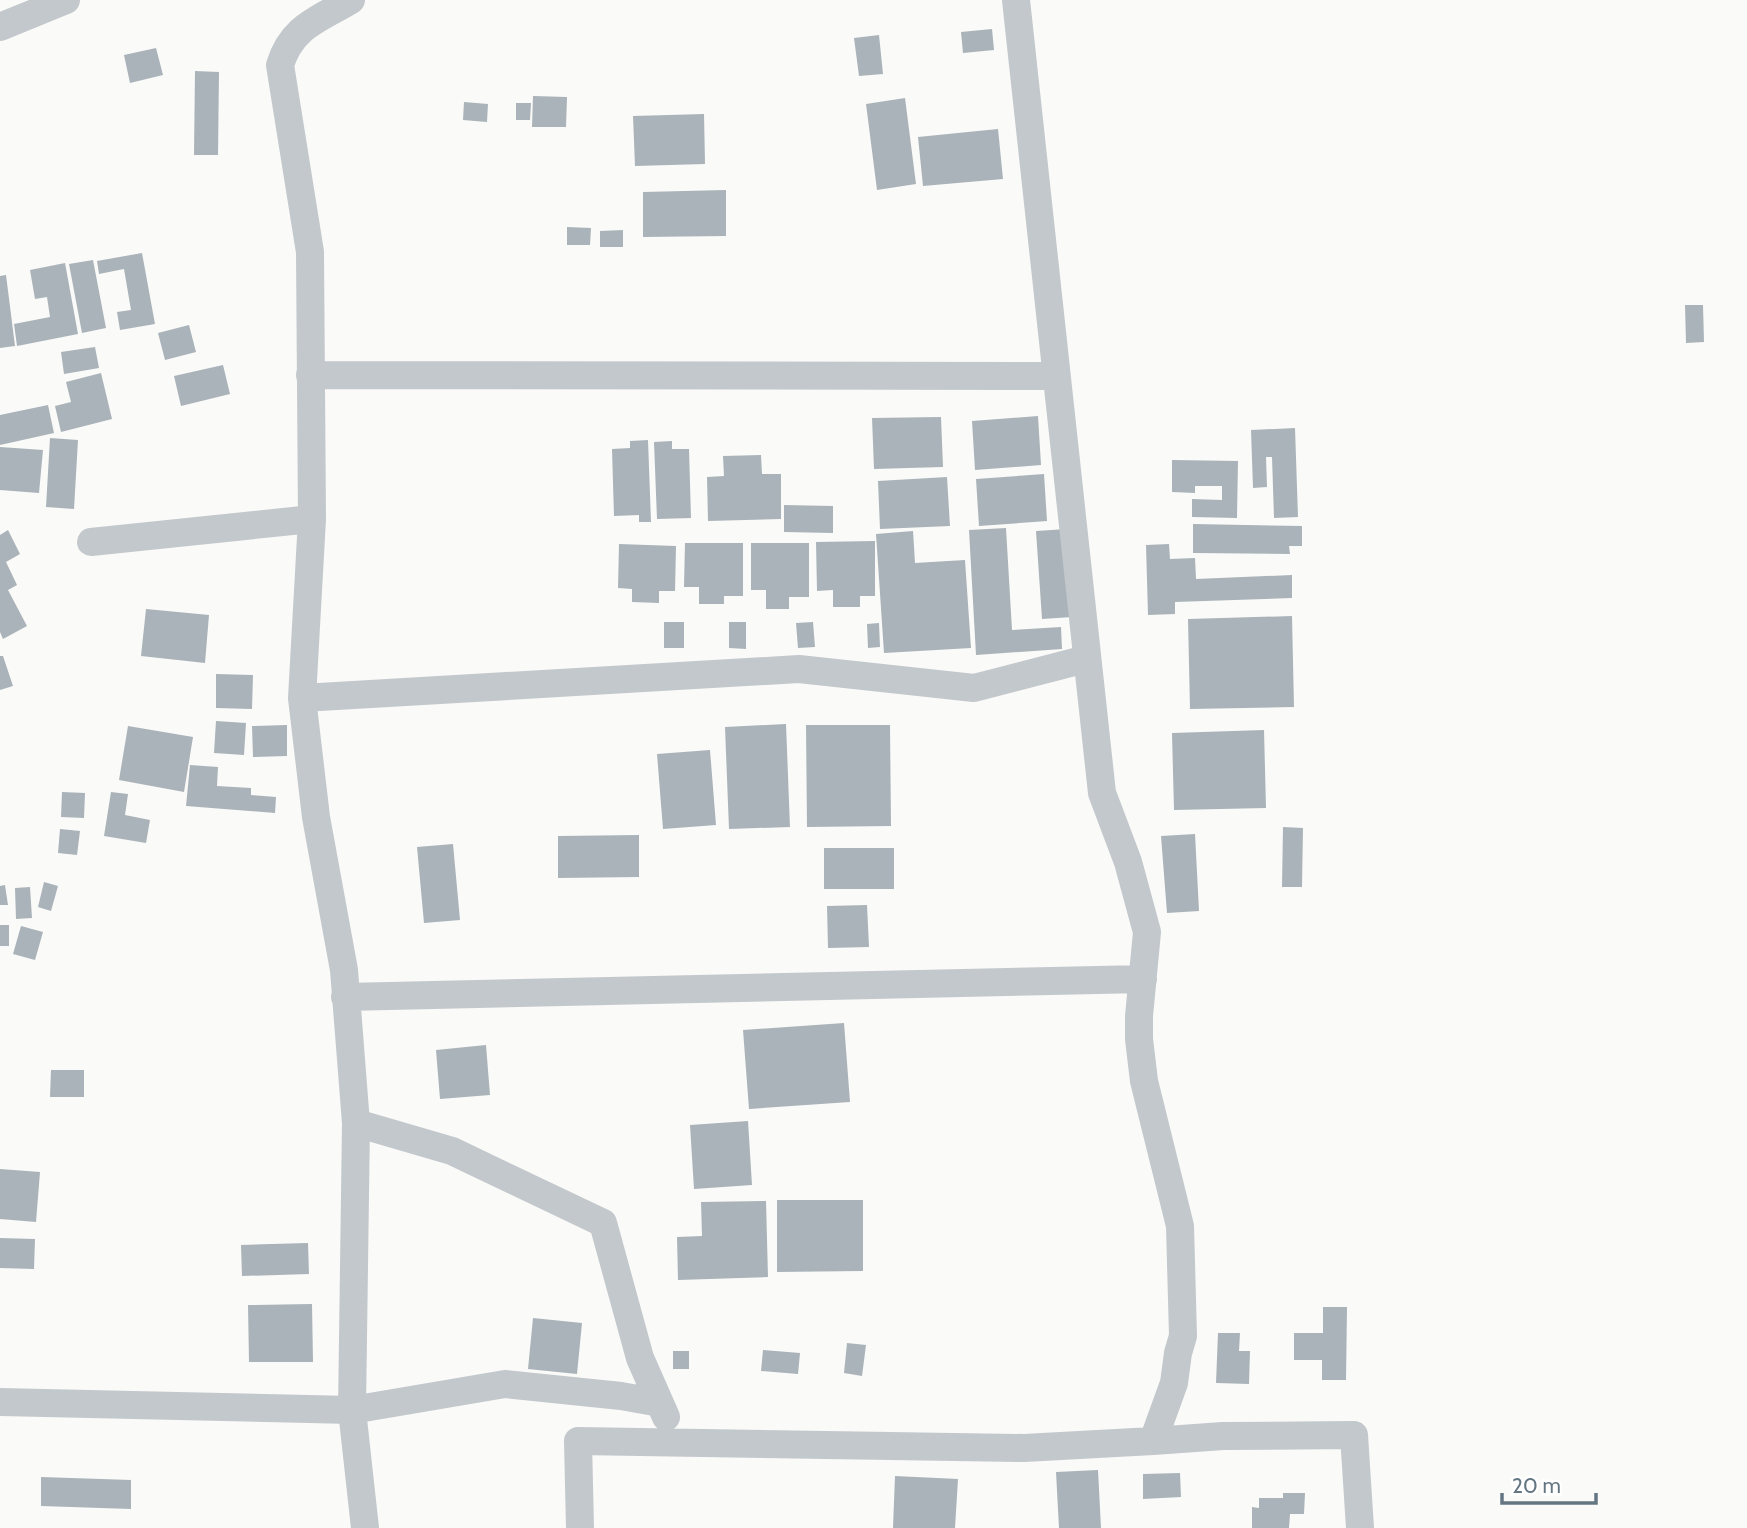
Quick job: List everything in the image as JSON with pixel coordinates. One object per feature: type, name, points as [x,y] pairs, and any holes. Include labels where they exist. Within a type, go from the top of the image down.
[{"type":"street","points":[[0,27],[66,0]]},
{"type":"street","points":[[351,0],[296,33],[286,46],[280,65],[310,252],[312,519],[302,698],[316,817],[344,970],[356,1123],[352,1410],[365,1528]]},
{"type":"street","points":[[1016,0],[1102,793],[1128,862],[1147,932],[1139,1039],[1144,1081],[1180,1226],[1184,1336],[1178,1353],[1174,1384],[1153,1441]]},
{"type":"street","points":[[310,375],[1056,376]]},
{"type":"street","points":[[91,542],[312,519]]},
{"type":"street","points":[[302,698],[799,670],[974,688],[1086,659]]},
{"type":"street","points":[[345,997],[1143,979]]},
{"type":"street","points":[[356,1123],[452,1151],[603,1223],[640,1358],[676,1443]]},
{"type":"street","points":[[0,1402],[352,1410],[505,1384],[621,1396],[660,1403]]},
{"type":"street","points":[[580,1528],[578,1441],[1024,1448],[1223,1436],[1354,1435],[1360,1528]]},
{"type":"building","points":[[992,29],[994,50],[963,53],[961,32]]},
{"type":"building","points":[[879,35],[883,74],[859,76],[854,38]]},
{"type":"building","points":[[156,48],[163,75],[130,83],[124,55]]},
{"type":"building","points":[[195,71],[219,72],[218,155],[194,155]]},
{"type":"building","points":[[533,96],[567,97],[566,127],[532,127]]},
{"type":"building","points":[[905,98],[916,184],[877,190],[866,104]]},
{"type":"building","points":[[464,102],[488,104],[487,122],[463,120]]},
{"type":"building","points":[[516,103],[531,103],[530,120],[516,120]]},
{"type":"building","points":[[704,114],[705,164],[635,166],[633,116]]},
{"type":"building","points":[[998,129],[1003,179],[923,186],[918,137]]},
{"type":"building","points":[[726,190],[726,236],[643,237],[643,192]]},
{"type":"building","points":[[567,227],[591,228],[590,245],[567,245]]},
{"type":"building","points":[[623,230],[623,247],[600,247],[600,231]]},
{"type":"building","points":[[142,253],[155,324],[120,330],[117,312],[131,310],[124,269],[99,274],[97,261]]},
{"type":"building","points":[[93,260],[106,328],[82,333],[69,264]]},
{"type":"building","points":[[65,263],[78,334],[17,346],[14,324],[50,317],[47,297],[35,299],[30,270]]},
{"type":"building","points":[[6,275],[15,346],[0,348],[0,276]]},
{"type":"building","points":[[1685,305],[1703,305],[1704,342],[1686,343]]},
{"type":"building","points":[[189,325],[196,352],[165,360],[158,333]]},
{"type":"building","points":[[95,347],[99,368],[64,374],[61,352]]},
{"type":"building","points":[[223,365],[230,394],[181,406],[174,376]]},
{"type":"building","points":[[101,373],[112,419],[61,432],[55,406],[71,402],[66,382]]},
{"type":"building","points":[[48,405],[54,433],[0,445],[0,415]]},
{"type":"building","points":[[1038,416],[1041,465],[975,470],[972,421]]},
{"type":"building","points":[[941,417],[943,467],[874,469],[872,418]]},
{"type":"building","points":[[1295,428],[1298,517],[1274,518],[1272,457],[1266,457],[1267,487],[1253,488],[1251,430]]},
{"type":"building","points":[[50,438],[78,440],[74,509],[46,507]]},
{"type":"building","points":[[648,440],[651,522],[639,522],[639,515],[614,516],[612,449],[630,448],[630,441]]},
{"type":"building","points":[[672,441],[672,449],[689,449],[691,518],[657,519],[654,442]]},
{"type":"building","points":[[0,447],[43,450],[39,493],[0,490]]},
{"type":"building","points":[[761,455],[762,474],[781,474],[781,519],[708,521],[707,477],[724,476],[723,456]]},
{"type":"building","points":[[1172,460],[1238,461],[1237,518],[1192,517],[1192,499],[1222,500],[1222,486],[1195,486],[1195,493],[1172,492]]},
{"type":"building","points":[[1044,474],[1047,521],[979,526],[976,479]]},
{"type":"building","points":[[947,477],[950,526],[880,529],[878,481]]},
{"type":"building","points":[[784,505],[833,506],[833,533],[784,532]]},
{"type":"building","points":[[1193,524],[1302,526],[1302,546],[1289,546],[1290,554],[1193,553]]},
{"type":"building","points":[[1006,528],[1012,630],[1061,627],[1062,649],[976,655],[969,530]]},
{"type":"building","points":[[1067,529],[1072,617],[1042,619],[1036,531]]},
{"type":"building","points":[[8,530],[20,554],[6,562],[17,585],[8,590],[27,626],[3,639],[0,632],[0,535]]},
{"type":"building","points":[[913,531],[915,563],[965,560],[971,648],[884,653],[876,534]]},
{"type":"building","points":[[875,541],[875,596],[860,596],[860,607],[833,607],[833,590],[817,591],[816,542]]},
{"type":"building","points":[[685,543],[743,543],[743,596],[724,596],[724,604],[699,604],[699,587],[684,587]]},
{"type":"building","points":[[751,543],[809,543],[809,597],[789,597],[789,609],[766,609],[766,590],[751,590]]},
{"type":"building","points":[[619,544],[676,546],[675,591],[659,591],[659,603],[632,602],[632,589],[618,588]]},
{"type":"building","points":[[1169,544],[1170,559],[1195,558],[1196,579],[1292,575],[1292,598],[1175,602],[1175,614],[1148,615],[1146,545]]},
{"type":"building","points":[[146,609],[209,615],[205,663],[141,656]]},
{"type":"building","points":[[1292,616],[1294,707],[1190,709],[1188,619]]},
{"type":"building","points":[[664,622],[684,622],[684,648],[664,648]]},
{"type":"building","points":[[729,622],[746,622],[746,649],[729,648]]},
{"type":"building","points":[[813,622],[815,647],[798,648],[796,623]]},
{"type":"building","points":[[879,623],[880,647],[868,648],[867,624]]},
{"type":"building","points":[[0,656],[3,656],[13,686],[0,690]]},
{"type":"building","points":[[216,674],[253,675],[252,709],[216,708]]},
{"type":"building","points":[[216,721],[246,723],[244,755],[214,753]]},
{"type":"building","points":[[786,724],[790,827],[729,829],[725,727]]},
{"type":"building","points":[[287,725],[287,756],[253,757],[252,726]]},
{"type":"building","points":[[806,725],[890,725],[891,826],[807,827]]},
{"type":"building","points":[[128,726],[193,737],[184,792],[119,780]]},
{"type":"building","points":[[1264,730],[1266,808],[1174,810],[1172,733]]},
{"type":"building","points":[[710,750],[716,825],[663,829],[657,754]]},
{"type":"building","points":[[190,765],[218,767],[217,786],[251,788],[251,795],[276,797],[275,813],[186,806]]},
{"type":"building","points":[[62,792],[85,793],[84,818],[61,817]]},
{"type":"building","points":[[111,792],[128,794],[125,815],[150,820],[146,843],[104,836]]},
{"type":"building","points":[[1283,827],[1303,828],[1302,887],[1282,887]]},
{"type":"building","points":[[60,829],[80,831],[77,855],[58,853]]},
{"type":"building","points":[[1195,834],[1199,911],[1167,913],[1161,836]]},
{"type":"building","points":[[639,835],[639,877],[558,878],[558,836]]},
{"type":"building","points":[[453,844],[460,920],[424,923],[417,847]]},
{"type":"building","points":[[824,848],[894,848],[894,889],[824,889]]},
{"type":"building","points":[[44,882],[58,886],[51,911],[38,907]]},
{"type":"building","points":[[5,885],[8,905],[0,905],[0,886]]},
{"type":"building","points":[[30,887],[32,918],[16,919],[15,888]]},
{"type":"building","points":[[867,905],[869,947],[828,948],[827,906]]},
{"type":"building","points":[[0,925],[9,925],[9,946],[0,946]]},
{"type":"building","points":[[21,926],[43,932],[35,960],[13,954]]},
{"type":"building","points":[[844,1023],[850,1102],[749,1109],[743,1030]]},
{"type":"building","points":[[486,1045],[490,1095],[440,1099],[436,1050]]},
{"type":"building","points":[[51,1070],[84,1070],[84,1097],[50,1097]]},
{"type":"building","points":[[748,1121],[752,1185],[694,1189],[690,1125]]},
{"type":"building","points":[[0,1169],[40,1172],[36,1222],[0,1219]]},
{"type":"building","points":[[777,1200],[863,1200],[863,1271],[777,1272]]},
{"type":"building","points":[[766,1201],[768,1277],[678,1280],[677,1237],[702,1236],[701,1202]]},
{"type":"building","points":[[0,1238],[35,1239],[34,1269],[0,1268]]},
{"type":"building","points":[[308,1243],[309,1274],[242,1276],[241,1245]]},
{"type":"building","points":[[312,1304],[313,1362],[249,1362],[248,1305]]},
{"type":"building","points":[[1323,1307],[1347,1307],[1346,1380],[1322,1380],[1322,1360],[1294,1360],[1294,1333],[1323,1333]]},
{"type":"building","points":[[533,1318],[582,1323],[577,1374],[528,1369]]},
{"type":"building","points":[[1218,1333],[1240,1333],[1239,1351],[1250,1351],[1249,1384],[1216,1383]]},
{"type":"building","points":[[847,1343],[866,1345],[862,1376],[844,1373]]},
{"type":"building","points":[[763,1350],[800,1353],[798,1374],[761,1371]]},
{"type":"building","points":[[673,1351],[689,1351],[689,1369],[673,1369]]},
{"type":"building","points":[[1098,1470],[1101,1528],[1059,1528],[1056,1472]]},
{"type":"building","points":[[1180,1473],[1181,1497],[1143,1499],[1143,1474]]},
{"type":"building","points":[[895,1476],[958,1479],[955,1528],[893,1528]]},
{"type":"building","points":[[41,1477],[131,1480],[131,1509],[41,1506]]},
{"type":"building","points":[[1283,1493],[1305,1493],[1304,1514],[1290,1514],[1289,1528],[1252,1528],[1252,1507],[1259,1508],[1259,1498],[1283,1498]]}]
